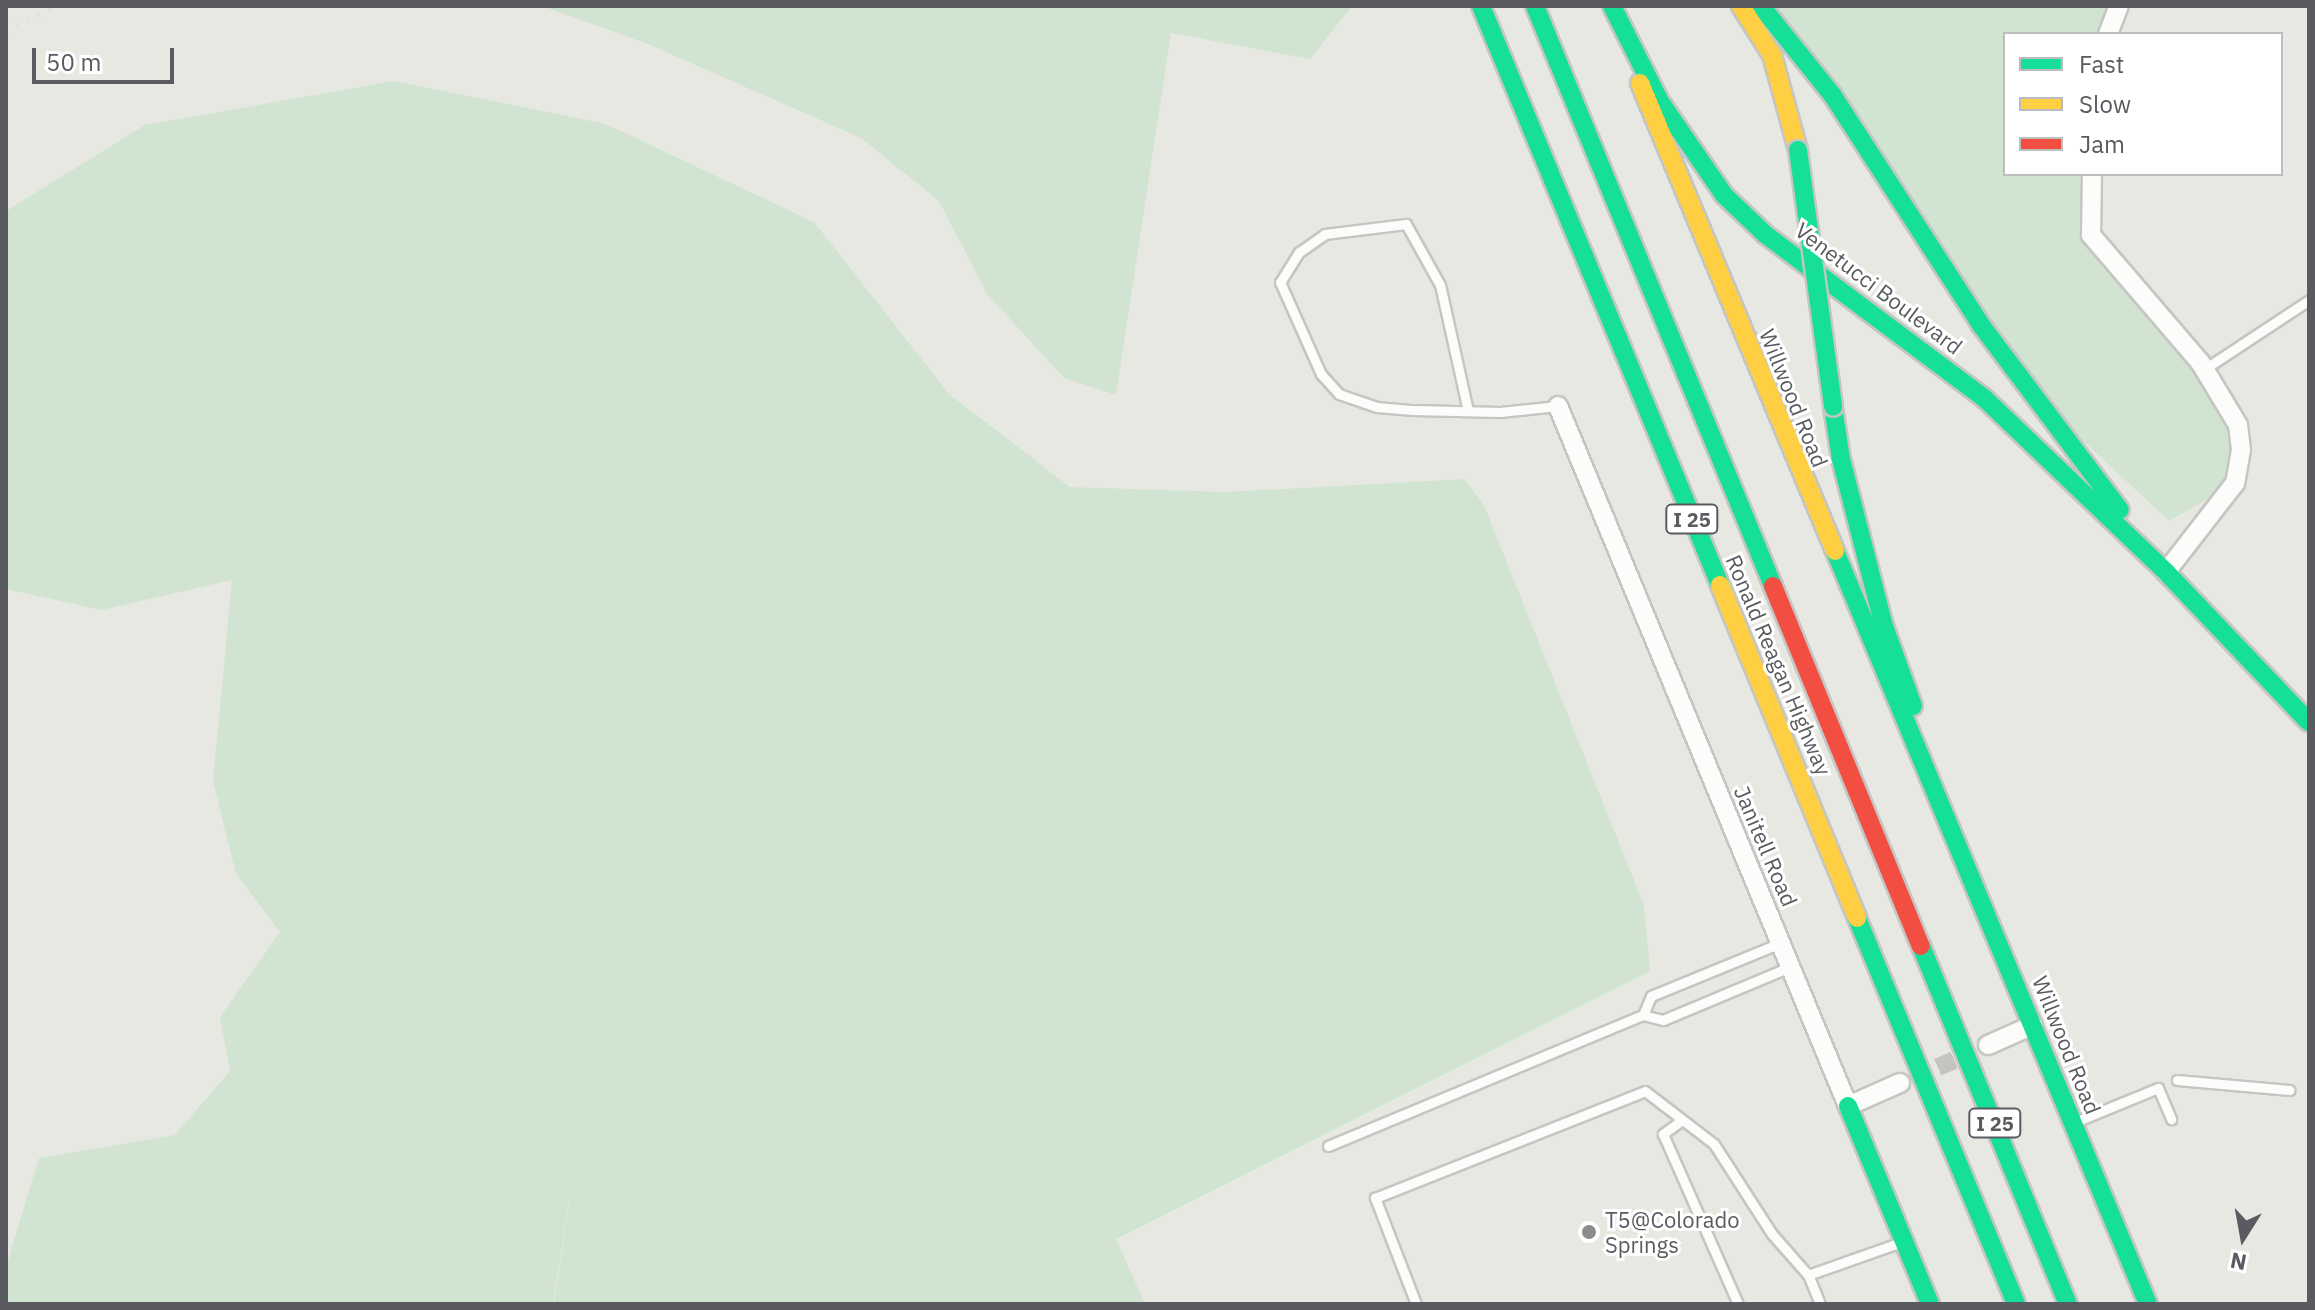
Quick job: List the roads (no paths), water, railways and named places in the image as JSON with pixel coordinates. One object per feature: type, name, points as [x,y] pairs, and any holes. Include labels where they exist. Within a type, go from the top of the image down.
[{"type":"main road","name":"Ronald Reagan Highway","points":[[1481,6],[2016,1304]]},
{"type":"main road","name":"Ronald Reagan Highway","points":[[1535,6],[2068,1304]]},
{"type":"main road","name":"Venetucci Boulevard","points":[[1611,6],[1659,100],[1724,195],[1766,235],[1984,398],[2166,572],[2309,722]]},
{"type":"main road","name":"Willwood Road","points":[[1611,6],[1793,460],[1926,777],[1943,804]]},
{"type":"main road","name":"Willwood Road","points":[[1741,6],[1772,55],[1798,150],[1841,459],[1884,626],[1943,804],[2148,1304]]},
{"type":"main road","name":"Venetucci Boulevard","points":[[1761,6],[1872,153],[1981,325],[2166,572]]},
{"type":"main road","name":"Janitell Road","points":[[1848,1106],[1930,1304]]},
{"type":"street","points":[[2109,32],[2119,6]]},
{"type":"street","points":[[2092,176],[2091,235],[2206,368],[2238,425],[2241,450],[2237,472],[2205,528],[2166,572]]},
{"type":"street","name":"Janitell Road","points":[[1558,406],[1848,1106]]},
{"type":"street","points":[[1988,1045],[2033,1025]]},
{"type":"street","points":[[1848,1106],[1900,1083]]},
{"type":"lane","points":[[1468,411],[1440,285],[1406,224],[1325,234],[1299,252],[1280,282],[1321,374],[1339,394],[1377,407],[1468,411],[1558,406]]},
{"type":"lane","points":[[2206,368],[2309,300]]},
{"type":"lane","points":[[1643,1015],[1651,996],[1780,943]]},
{"type":"lane","points":[[1328,1146],[1643,1015],[1663,1020],[1790,967]]},
{"type":"lane","points":[[2177,1080],[2290,1090]]},
{"type":"lane","points":[[2072,1123],[2158,1088],[2171,1119]]},
{"type":"lane","points":[[1416,1304],[1375,1198],[1645,1091],[1714,1144],[1772,1234],[1808,1275],[1820,1304]]},
{"type":"lane","points":[[1682,1120],[1663,1134],[1738,1304]]},
{"type":"lane","points":[[1808,1275],[1904,1241]]},
{"type":"tunnel","points":[[1913,1078],[1971,1053]]},
{"type":"railway","points":[[6,32],[55,6]]},
{"type":"place","name":"T5@Colorado Springs","points":[[1589,1232]]}]
